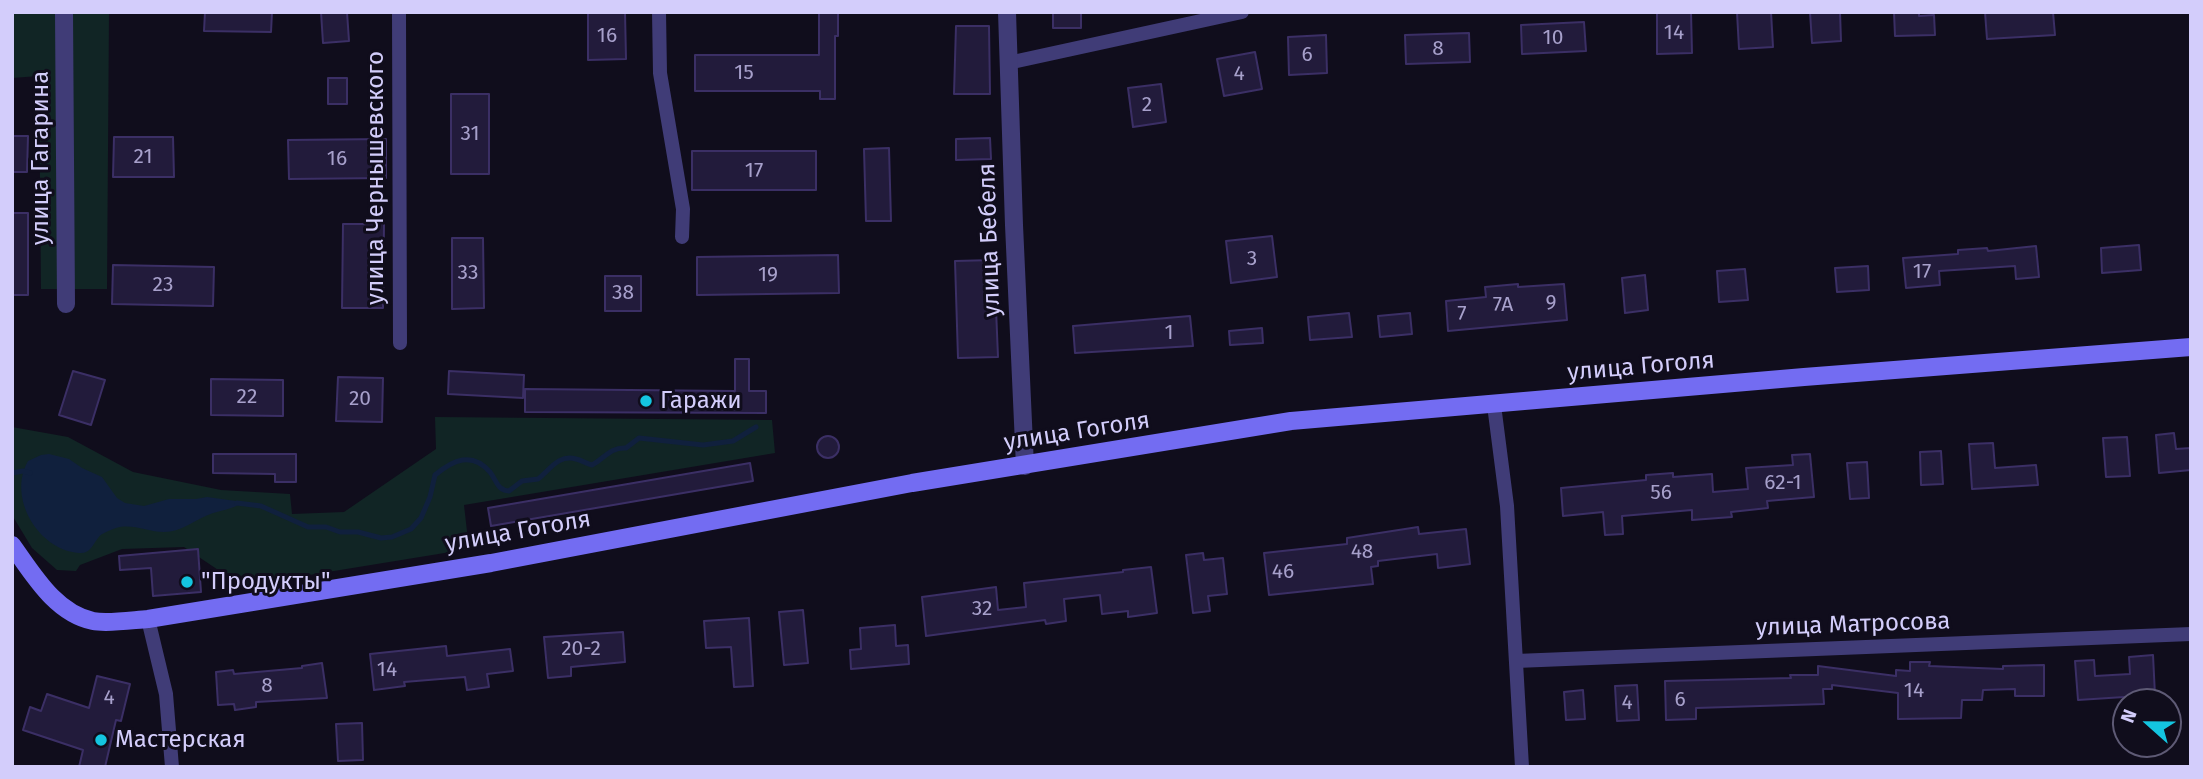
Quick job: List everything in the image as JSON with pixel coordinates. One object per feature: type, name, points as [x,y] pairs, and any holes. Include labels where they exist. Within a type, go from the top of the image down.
[{"type":"main road","name":"улица Гоголя","points":[[12,545],[41,585],[61,606],[94,621],[148,619],[491,563],[912,483],[1291,421],[2191,347]]},
{"type":"street","name":"улица Гагарина","points":[[64,12],[66,304]]},
{"type":"street","name":"улица Чернышевского","points":[[399,12],[400,343]]},
{"type":"street","points":[[659,12],[660,73],[682,209],[682,237]]},
{"type":"street","name":"улица Бебеля","points":[[1007,12],[1025,466]]},
{"type":"street","points":[[1008,63],[1242,12]]},
{"type":"street","points":[[1494,405],[1507,506],[1522,767]]},
{"type":"street","points":[[148,619],[166,694],[172,767]]},
{"type":"street","name":"улица Матросова","points":[[1516,661],[2191,634]]},
{"type":"green space","points":[[12,12],[109,12],[107,289],[41,289],[39,76],[12,78]]},
{"type":"green space","points":[[435,417],[772,420],[775,453],[464,505],[469,549],[242,586],[184,547],[122,549],[80,565],[76,571],[57,570],[32,548],[12,515],[12,427],[68,437],[133,472],[221,490],[290,494],[292,514],[344,512],[436,449]]},
{"type":"water","points":[[49,454],[69,459],[102,477],[117,498],[125,503],[144,506],[169,499],[207,497],[243,502],[170,532],[122,527],[101,535],[86,552],[64,550],[39,532],[24,505],[21,490],[22,475],[28,461]]},
{"type":"building","points":[[205,12],[272,12],[271,32],[204,31]]},
{"type":"building","points":[[321,12],[347,12],[349,41],[323,43]]},
{"type":"building","points":[[588,12],[625,12],[626,59],[588,60]]},
{"type":"building","points":[[819,12],[838,12],[838,36],[835,36],[835,99],[820,99],[820,91],[695,91],[695,55],[819,55]]},
{"type":"building","points":[[1053,12],[1081,12],[1081,28],[1053,28]]},
{"type":"building","points":[[1657,12],[1691,12],[1692,53],[1657,54]]},
{"type":"building","points":[[1737,12],[1771,12],[1773,47],[1739,49]]},
{"type":"building","points":[[1810,12],[1840,12],[1841,41],[1812,43]]},
{"type":"building","points":[[1894,12],[1919,12],[1919,16],[1934,15],[1935,35],[1895,36]]},
{"type":"building","points":[[1985,12],[2053,12],[2055,35],[1987,39]]},
{"type":"building","points":[[1584,22],[1586,51],[1522,54],[1521,25]]},
{"type":"building","points":[[956,26],[989,26],[990,94],[954,94]]},
{"type":"building","points":[[1469,33],[1470,62],[1406,64],[1405,35]]},
{"type":"building","points":[[1326,35],[1327,73],[1289,75],[1288,37]]},
{"type":"building","points":[[1255,52],[1262,89],[1224,96],[1217,59]]},
{"type":"building","points":[[328,78],[347,78],[347,104],[328,104]]},
{"type":"building","points":[[1161,84],[1166,122],[1133,127],[1128,88]]},
{"type":"building","points":[[451,94],[489,94],[489,174],[451,174]]},
{"type":"building","points":[[12,136],[28,136],[27,172],[12,172]]},
{"type":"building","points":[[114,137],[173,137],[174,177],[113,177]]},
{"type":"building","points":[[990,138],[991,159],[956,160],[956,139]]},
{"type":"building","points":[[386,139],[386,178],[289,179],[288,140]]},
{"type":"building","points":[[889,148],[891,221],[866,221],[864,149]]},
{"type":"building","points":[[692,151],[816,151],[816,190],[692,190]]},
{"type":"building","points":[[12,213],[28,213],[28,295],[12,295]]},
{"type":"building","points":[[343,224],[384,224],[383,308],[342,308]]},
{"type":"building","points":[[1272,236],[1277,277],[1231,283],[1226,241]]},
{"type":"building","points":[[452,238],[483,238],[484,308],[452,309]]},
{"type":"building","points":[[2139,245],[2141,270],[2102,273],[2101,248]]},
{"type":"building","points":[[2036,246],[2039,277],[2016,279],[2015,266],[1939,271],[1940,285],[1906,288],[1903,258],[1958,254],[1958,250],[1987,248],[1988,251]]},
{"type":"building","points":[[838,255],[839,293],[697,295],[697,257]]},
{"type":"building","points":[[994,260],[998,357],[958,358],[955,261]]},
{"type":"building","points":[[113,265],[214,267],[213,306],[112,304]]},
{"type":"building","points":[[1868,266],[1869,290],[1837,292],[1835,268]]},
{"type":"building","points":[[1745,269],[1748,300],[1719,302],[1717,271]]},
{"type":"building","points":[[1645,275],[1648,310],[1625,313],[1622,278]]},
{"type":"building","points":[[605,276],[641,276],[641,311],[605,311]]},
{"type":"building","points":[[1518,284],[1518,287],[1564,284],[1567,320],[1448,331],[1446,301],[1486,297],[1485,287]]},
{"type":"building","points":[[1349,313],[1352,337],[1310,340],[1308,317]]},
{"type":"building","points":[[1410,313],[1412,334],[1380,337],[1378,316]]},
{"type":"building","points":[[1190,316],[1193,346],[1075,353],[1073,326]]},
{"type":"building","points":[[1262,328],[1263,343],[1230,345],[1229,331]]},
{"type":"building","name":"Гаражи","points":[[735,359],[749,359],[749,391],[766,391],[766,413],[525,412],[525,389],[735,391]]},
{"type":"building","points":[[73,371],[105,380],[91,425],[59,415]]},
{"type":"building","points":[[449,371],[524,375],[523,398],[448,394]]},
{"type":"building","points":[[338,377],[383,378],[382,422],[336,421]]},
{"type":"building","points":[[211,379],[283,380],[283,416],[211,415]]},
{"type":"building","points":[[2174,433],[2176,449],[2191,448],[2191,470],[2159,473],[2156,435]]},
{"type":"building","points":[[828,436],[836,439],[839,447],[836,455],[828,458],[820,455],[817,447],[820,439]]},
{"type":"building","points":[[2127,437],[2130,476],[2106,477],[2103,438]]},
{"type":"building","points":[[1993,443],[1995,468],[2036,465],[2038,485],[1972,489],[1969,444]]},
{"type":"building","points":[[1941,451],[1943,484],[1921,485],[1920,452]]},
{"type":"building","points":[[213,454],[296,454],[296,482],[275,482],[275,474],[213,473]]},
{"type":"building","points":[[1810,454],[1814,497],[1767,501],[1768,508],[1731,512],[1732,517],[1692,520],[1692,510],[1622,516],[1623,534],[1605,535],[1603,512],[1563,516],[1561,488],[1646,480],[1646,475],[1673,473],[1673,477],[1712,474],[1713,492],[1748,489],[1746,468],[1793,465],[1792,455]]},
{"type":"building","points":[[1867,462],[1869,498],[1850,499],[1847,463]]},
{"type":"building","name":"Гаражи","points":[[750,463],[753,481],[491,526],[488,508]]},
{"type":"building","points":[[1418,527],[1419,534],[1466,529],[1470,564],[1438,568],[1437,554],[1378,561],[1378,566],[1371,567],[1373,584],[1269,595],[1264,553],[1347,544],[1347,538]]},
{"type":"building","points":[[198,549],[201,592],[153,596],[151,568],[120,570],[119,556]]},
{"type":"building","points":[[1203,553],[1204,560],[1223,558],[1227,594],[1208,596],[1210,611],[1193,613],[1186,555]]},
{"type":"building","points":[[1151,567],[1157,613],[1128,617],[1128,611],[1102,614],[1100,595],[1064,599],[1066,621],[1046,624],[1045,620],[926,636],[922,597],[996,587],[998,610],[1026,607],[1024,583]]},
{"type":"building","points":[[803,610],[808,663],[784,665],[779,612]]},
{"type":"building","points":[[749,618],[753,686],[734,687],[731,647],[706,648],[704,621]]},
{"type":"building","points":[[895,625],[896,646],[908,645],[909,664],[851,669],[850,650],[861,649],[860,628]]},
{"type":"building","points":[[623,632],[625,662],[571,667],[571,676],[548,678],[544,637]]},
{"type":"building","points":[[446,646],[447,656],[510,649],[513,671],[487,674],[489,687],[467,690],[465,677],[404,682],[405,686],[374,690],[370,654]]},
{"type":"building","points":[[2153,655],[2155,688],[2112,688],[2112,698],[2078,700],[2075,661],[2094,660],[2095,676],[2130,674],[2129,657]]},
{"type":"building","points":[[1910,662],[1930,662],[1929,666],[2003,669],[2003,666],[2044,665],[2044,696],[2015,696],[2015,689],[1983,690],[1982,700],[1962,700],[1961,718],[1898,719],[1898,693],[1832,685],[1832,689],[1823,689],[1824,704],[1696,708],[1696,719],[1666,720],[1665,681],[1791,678],[1790,675],[1818,675],[1818,666],[1896,676],[1896,670],[1910,671]]},
{"type":"building","points":[[322,663],[327,698],[256,702],[256,707],[235,710],[234,704],[218,705],[216,672],[233,670],[234,674],[302,668]]},
{"type":"building","points":[[97,676],[130,684],[121,721],[116,720],[105,767],[79,767],[83,750],[23,730],[30,707],[41,711],[47,694],[89,708]]},
{"type":"building","points":[[1637,685],[1639,720],[1617,721],[1615,686]]},
{"type":"building","points":[[1583,690],[1585,719],[1566,720],[1564,692]]},
{"type":"building","points":[[362,723],[363,760],[338,761],[336,724]]},
{"type":"waterway","points":[[237,503],[261,506],[308,527],[326,527],[340,532],[358,532],[381,538],[392,537],[411,529],[421,518],[435,475],[462,460],[483,465],[500,487],[509,491],[522,481],[538,479],[559,461],[570,458],[592,465],[612,451],[626,448],[639,438],[703,445],[733,441],[756,427]]},
{"type":"waterway","points":[[12,473],[30,473]]},
{"type":"place","name":"Гаражи","points":[[646,401]]},
{"type":"place","name":"\"Продукты\"","points":[[187,582]]},
{"type":"place","name":"Мастерская","points":[[101,740]]}]
